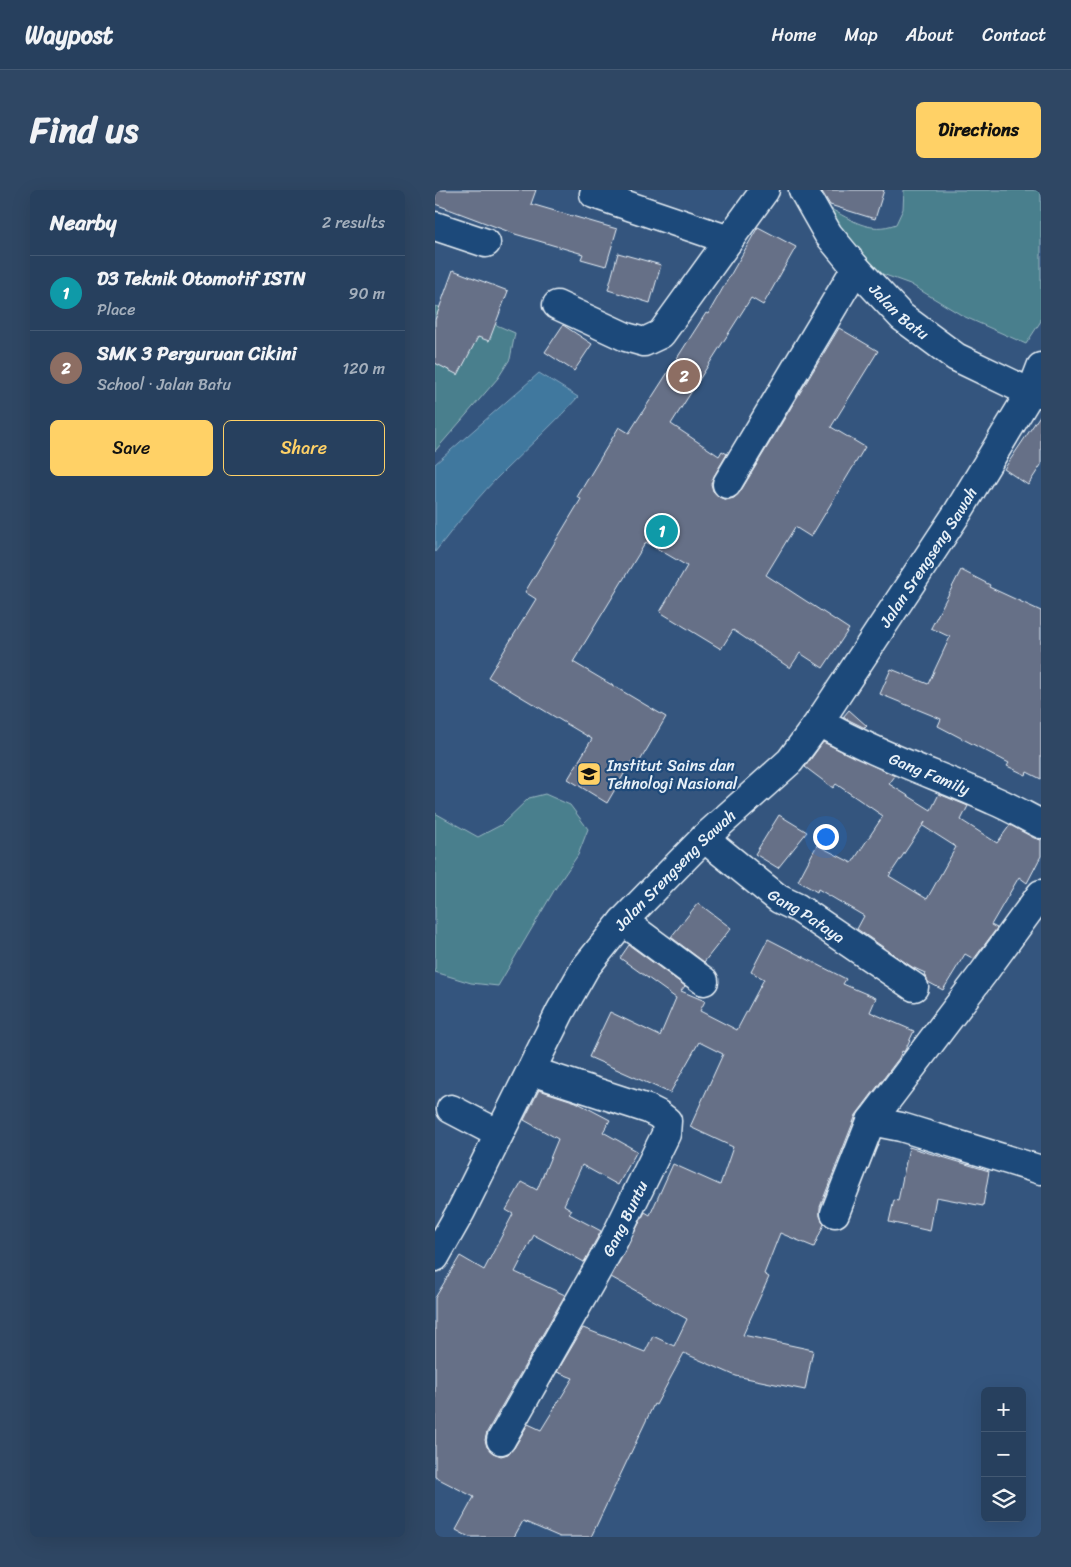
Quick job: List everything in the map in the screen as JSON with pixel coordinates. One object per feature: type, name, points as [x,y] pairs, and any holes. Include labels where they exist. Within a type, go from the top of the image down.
[{"type":"street","points":[[557,305],[626,336],[644,342],[661,334],[765,190]]},
{"type":"street","name":"Jalan Batu","points":[[803,190],[828,234],[856,268],[902,317],[956,357],[1036,393]]},
{"type":"street","points":[[594,194],[729,240]]},
{"type":"street","points":[[435,226],[486,243]]},
{"type":"street","points":[[727,484],[856,268]]},
{"type":"street","name":"Jalan Srengseng Sawah","points":[[435,1257],[461,1211],[560,1012],[585,968],[623,921],[704,838],[790,761],[819,722],[958,512],[1027,398],[1036,393],[1041,367]]},
{"type":"street","name":"Gang Family","points":[[819,722],[892,758],[995,800],[1041,824]]},
{"type":"street","name":"Gang Pataya","points":[[704,838],[779,899],[797,908],[914,987]]},
{"type":"street","points":[[835,1213],[871,1121],[1041,894]]},
{"type":"street","points":[[623,921],[704,981]]},
{"type":"street","name":"Gang Buntu","points":[[501,1440],[612,1244],[666,1134],[667,1120],[648,1109],[531,1071]]},
{"type":"street","points":[[451,1109],[499,1134]]},
{"type":"street","points":[[871,1121],[901,1127],[1041,1170]]},
{"type":"green space","points":[[904,190],[1041,190],[1041,321],[1026,344],[963,316],[910,284],[863,267],[833,248],[829,208],[861,224],[886,227],[896,224],[903,209]]},
{"type":"green space","points":[[435,306],[478,317],[515,333],[510,359],[498,378],[435,451]]},
{"type":"green space","points":[[545,794],[570,805],[588,829],[578,855],[555,889],[498,986],[471,983],[435,972],[435,813],[478,837],[501,825],[529,798]]},
{"type":"water","points":[[539,373],[578,397],[486,489],[435,552],[435,464]]},
{"type":"building","points":[[435,190],[536,190],[531,204],[617,229],[606,266],[581,259],[583,254],[515,234],[435,204]]},
{"type":"building","points":[[821,190],[884,190],[875,219],[830,205]]},
{"type":"building","points":[[758,227],[796,247],[763,305],[751,298],[671,424],[719,456],[722,451],[727,454],[711,484],[713,491],[719,497],[726,500],[734,498],[740,492],[839,328],[878,351],[831,427],[865,447],[811,537],[795,527],[766,575],[849,629],[823,668],[800,653],[790,668],[733,630],[721,649],[660,612],[687,566],[646,542],[573,662],[666,717],[637,766],[631,762],[607,803],[568,779],[592,739],[488,677],[536,599],[525,592],[581,499],[577,497],[619,427],[629,433],[706,313],[708,314]]},
{"type":"building","points":[[618,253],[661,265],[650,303],[608,290]]},
{"type":"building","points":[[453,270],[508,291],[489,341],[478,337],[458,375],[435,363],[435,320]]},
{"type":"building","points":[[563,325],[592,344],[574,371],[545,352]]},
{"type":"building","points":[[1041,414],[1041,465],[1028,485],[1004,469]]},
{"type":"building","points":[[961,570],[990,585],[989,587],[1041,611],[1041,779],[1027,772],[1026,775],[1007,766],[1009,763],[938,726],[941,719],[880,694],[891,669],[928,684],[950,637],[931,628]]},
{"type":"building","points":[[849,710],[867,726],[865,728],[843,717]]},
{"type":"building","points":[[823,742],[895,776],[889,784],[931,810],[939,794],[968,806],[961,820],[997,843],[1010,825],[1041,840],[1041,856],[1027,883],[1019,877],[991,925],[997,928],[974,959],[965,954],[943,990],[928,982],[924,975],[925,973],[912,967],[857,929],[864,916],[818,889],[817,892],[798,881],[817,845],[852,863],[883,816],[836,784],[833,788],[805,767]],"holes":[[[925,822],[923,826],[956,847],[927,899],[889,876]]]},
{"type":"building","points":[[779,815],[807,832],[778,868],[755,854]]},
{"type":"building","points":[[698,903],[731,928],[704,962],[671,937]]},
{"type":"building","points":[[768,939],[846,979],[843,984],[876,998],[870,1012],[914,1031],[904,1052],[902,1051],[899,1058],[856,1115],[820,1207],[820,1216],[824,1224],[814,1247],[780,1233],[764,1274],[769,1277],[743,1335],[813,1350],[805,1390],[736,1376],[684,1353],[656,1405],[654,1404],[591,1537],[560,1537],[523,1521],[514,1537],[469,1537],[456,1530],[474,1497],[435,1477],[435,1298],[460,1256],[484,1270],[513,1214],[506,1210],[522,1182],[537,1190],[558,1139],[524,1120],[539,1090],[576,1102],[610,1120],[603,1132],[637,1151],[618,1185],[582,1165],[564,1205],[572,1210],[569,1214],[601,1231],[584,1262],[534,1235],[515,1272],[565,1295],[487,1432],[485,1440],[487,1447],[493,1453],[501,1456],[508,1454],[514,1448],[528,1424],[541,1430],[573,1378],[557,1372],[583,1328],[645,1352],[653,1336],[674,1346],[687,1319],[611,1277],[645,1212],[650,1215],[673,1164],[720,1185],[733,1147],[690,1127],[723,1054],[699,1042],[670,1093],[589,1057],[610,1012],[660,1036],[676,998],[620,958],[629,945],[685,986],[681,991],[705,1001],[700,1011],[737,1030],[764,979],[751,972]]},
{"type":"building","points":[[909,1147],[989,1171],[983,1206],[936,1197],[930,1231],[889,1222],[894,1200],[898,1201]]},
{"type":"place","name":"SMK 3 Perguruan Cikini","points":[[684,376]]},
{"type":"place","name":"D3 Teknik Otomotif ISTN","points":[[662,531]]},
{"type":"place","name":"Institut Sains dan Tehnologi Nasional","points":[[589,774]]}]
